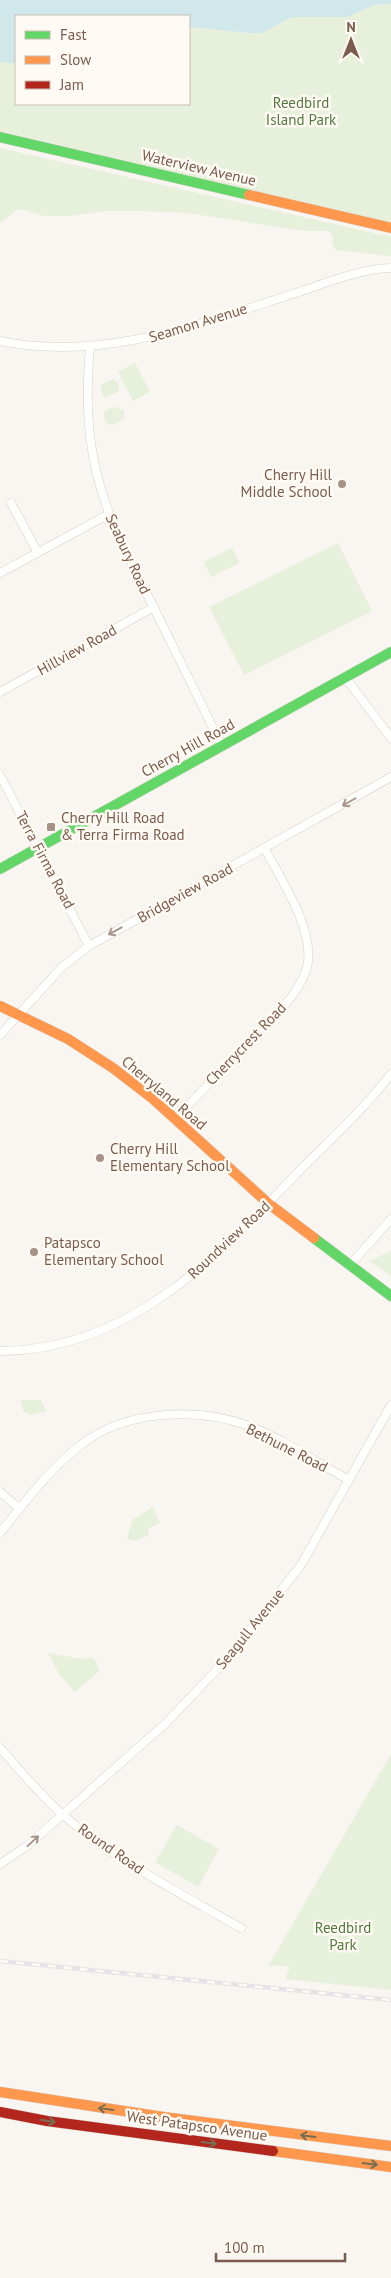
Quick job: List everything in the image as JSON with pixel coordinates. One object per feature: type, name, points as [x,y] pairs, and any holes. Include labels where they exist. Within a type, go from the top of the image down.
[{"type":"main road","name":"Waterview Avenue","points":[[0,137],[391,228]]},
{"type":"main road","name":"Cherry Hill Road","points":[[0,869],[391,652]]},
{"type":"main road","name":"Cherryland Road","points":[[0,1006],[68,1039],[113,1068],[152,1098],[268,1204],[391,1296]]},
{"type":"main road","name":"West Patapsco Avenue","points":[[0,2092],[145,2114],[391,2146]]},
{"type":"main road","name":"West Patapsco Avenue","points":[[0,2112],[47,2121],[391,2167]]},
{"type":"street","name":"Seamon Avenue","points":[[0,341],[39,347],[90,347],[121,344],[172,332],[355,274],[391,268]]},
{"type":"street","name":"Seabury Road","points":[[90,347],[86,396],[89,434],[97,479],[109,514],[222,746]]},
{"type":"street","points":[[12,503],[38,553]]},
{"type":"street","points":[[0,573],[109,514]]},
{"type":"street","name":"Hillview Road","points":[[0,692],[154,607]]},
{"type":"street","points":[[345,677],[391,738]]},
{"type":"street","name":"Terra Firma Road","points":[[0,775],[89,946]]},
{"type":"street","name":"Bridgeview Road","points":[[0,1035],[62,967],[89,946],[266,849],[391,777]]},
{"type":"street","name":"Cherrycrest Road","points":[[174,1120],[290,999],[298,988],[308,961],[307,944],[299,917],[266,849]]},
{"type":"street","name":"Roundview Road","points":[[0,1351],[42,1348],[79,1339],[116,1325],[141,1311],[190,1278],[218,1254],[268,1204],[391,1074]]},
{"type":"street","points":[[349,1266],[391,1219]]},
{"type":"street","name":"Seagull Avenue","points":[[0,1864],[27,1846],[166,1723],[227,1659],[301,1565],[391,1405]]},
{"type":"street","name":"Bethune Road","points":[[0,1533],[51,1471],[83,1443],[122,1425],[163,1416],[206,1416],[249,1426],[349,1480]]},
{"type":"street","points":[[0,1492],[20,1509]]},
{"type":"street","name":"Round Road","points":[[0,1748],[62,1814],[92,1838],[135,1868],[241,1928]]},
{"type":"green space","name":"Reedbird Island Park","points":[[391,4],[391,223],[0,131],[0,62],[15,64],[15,105],[190,105],[190,27],[262,33],[292,17],[348,17],[374,5]]},
{"type":"green space","points":[[0,148],[391,237],[391,256],[336,250],[332,244],[333,237],[328,231],[304,231],[188,213],[105,211],[69,216],[44,216],[25,210],[17,210],[0,223]]},
{"type":"green space","points":[[135,363],[150,392],[133,401],[118,372]]},
{"type":"green space","points":[[113,379],[119,384],[119,391],[105,398],[101,391],[101,385]]},
{"type":"green space","points":[[115,407],[124,411],[124,418],[114,425],[108,424],[104,419],[104,412]]},
{"type":"green space","points":[[338,543],[372,611],[244,675],[209,607]]},
{"type":"green space","points":[[232,548],[239,563],[211,577],[204,562]]},
{"type":"green space","points":[[391,1251],[391,1276],[369,1261]]},
{"type":"green space","points":[[20,1400],[41,1400],[46,1411],[31,1415],[24,1412]]},
{"type":"green space","points":[[153,1507],[160,1523],[149,1528],[148,1535],[136,1541],[127,1539],[132,1520]]},
{"type":"green space","points":[[48,1653],[82,1659],[91,1657],[96,1661],[99,1671],[75,1692],[59,1674]]},
{"type":"green space","name":"Reedbird Park","points":[[391,1754],[391,1990],[285,1979],[290,1967],[269,1965]]},
{"type":"green space","points":[[177,1825],[219,1849],[198,1887],[155,1862]]},
{"type":"water","points":[[0,0],[391,0],[391,4],[374,5],[348,17],[292,17],[262,33],[190,27],[190,15],[15,15],[15,64],[0,62]]},
{"type":"railway","points":[[0,1961],[391,2000]]},
{"type":"traffic: fast","points":[[0,137],[249,195]]},
{"type":"traffic: fast","points":[[0,869],[391,652]]},
{"type":"traffic: fast","points":[[314,1238],[391,1296]]},
{"type":"traffic: slow","points":[[249,195],[391,228]]},
{"type":"traffic: slow","points":[[0,1006],[68,1039],[113,1068],[152,1098],[269,1204],[314,1238]]},
{"type":"traffic: slow","points":[[0,2092],[163,2117],[391,2146]]},
{"type":"traffic: slow","points":[[273,2151],[391,2167]]},
{"type":"traffic: jam","points":[[0,2112],[47,2121],[273,2151]]},
{"type":"place","name":"Cherry Hill Middle School","points":[[342,484]]},
{"type":"place","name":"Cherry Hill Road & Terra Firma Road","points":[[51,827]]},
{"type":"place","name":"Cherry Hill Elementary School","points":[[100,1158]]},
{"type":"place","name":"Patapsco Elementary School","points":[[34,1252]]}]
